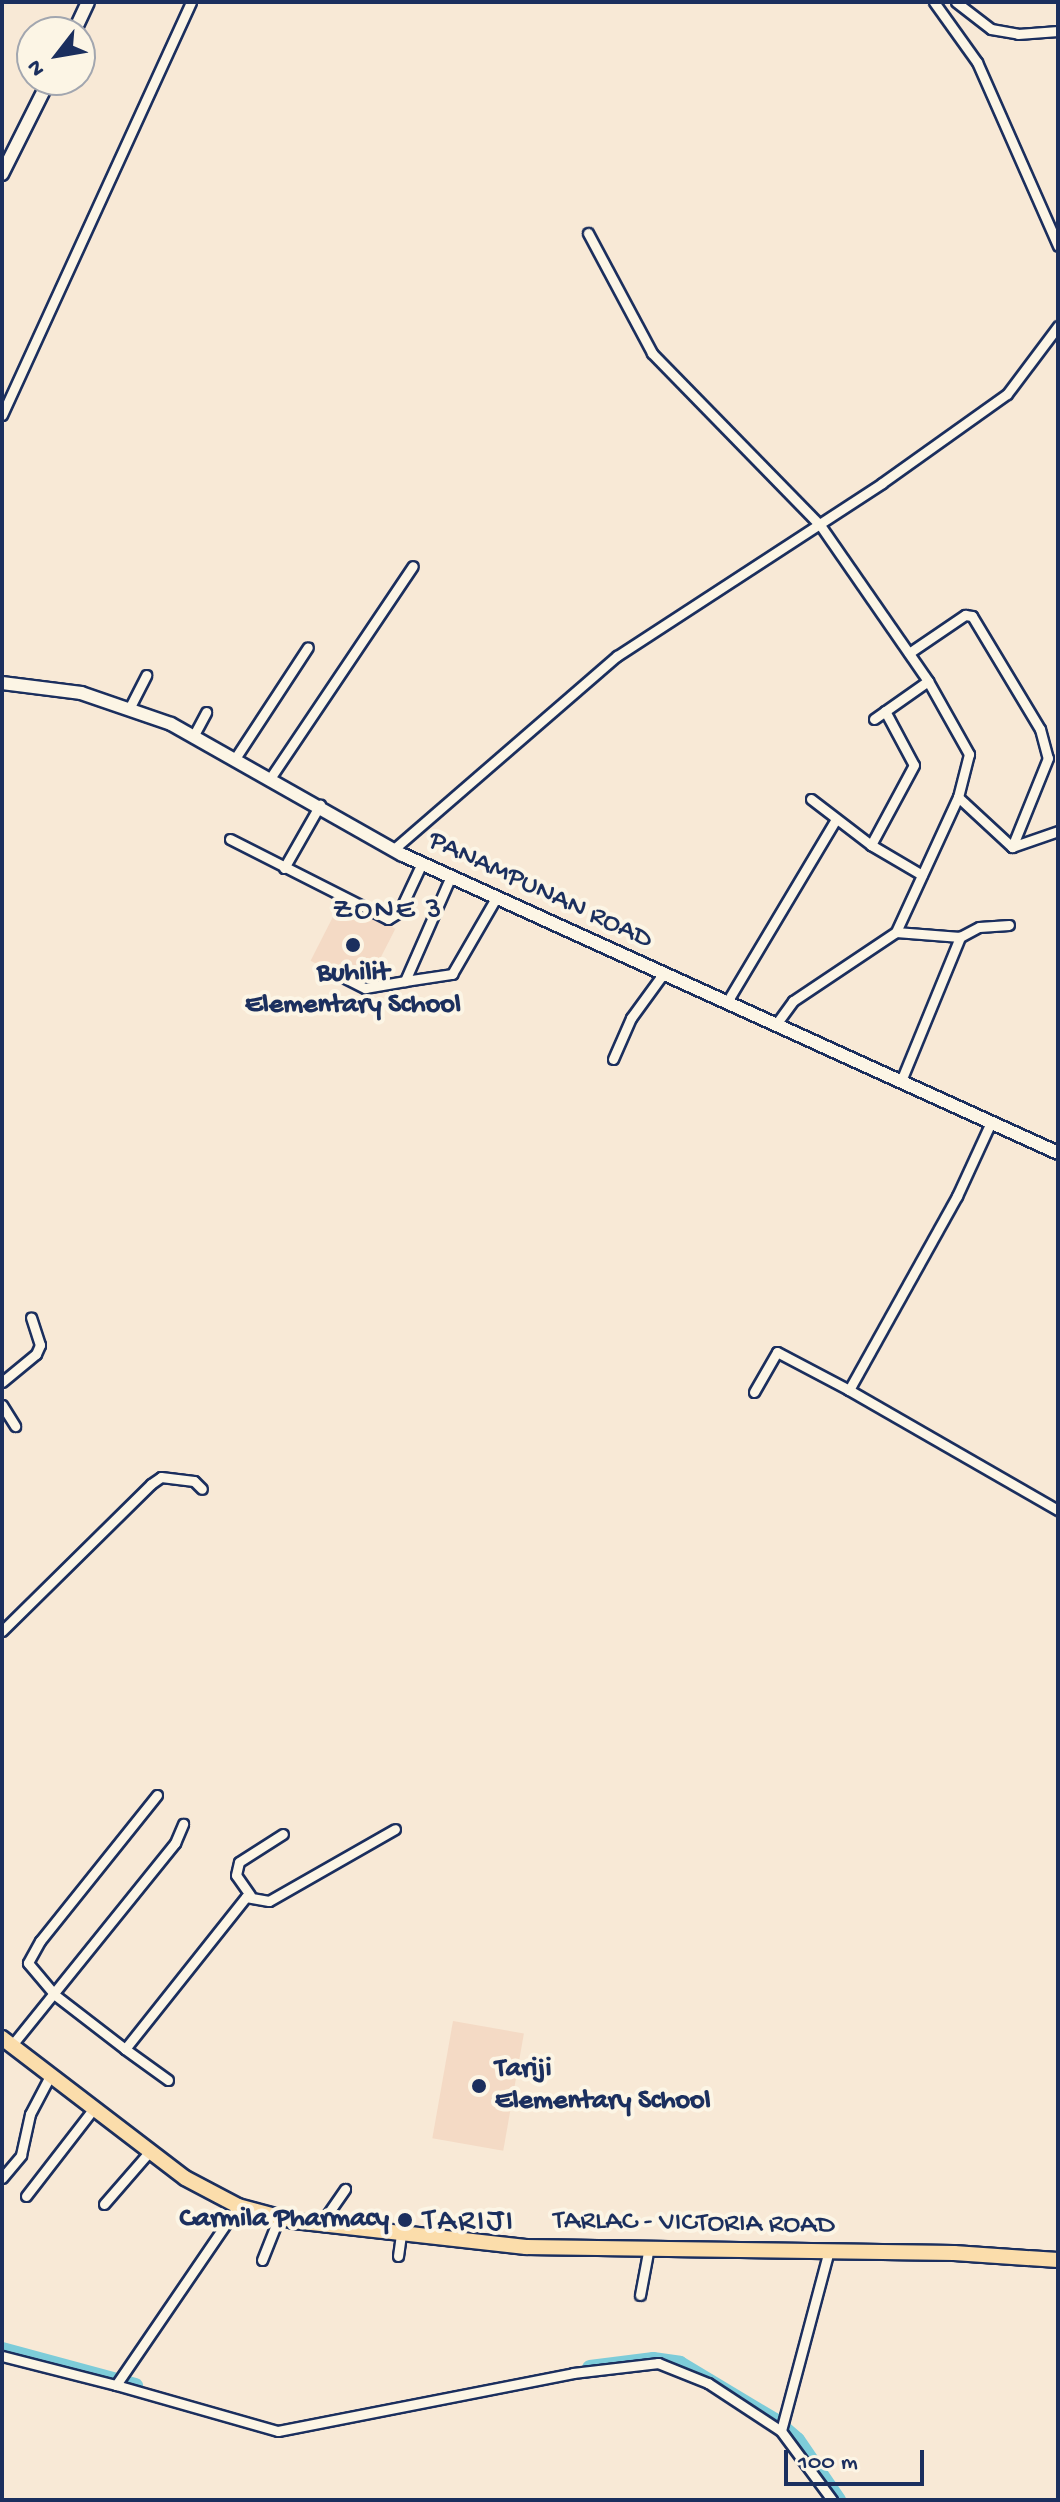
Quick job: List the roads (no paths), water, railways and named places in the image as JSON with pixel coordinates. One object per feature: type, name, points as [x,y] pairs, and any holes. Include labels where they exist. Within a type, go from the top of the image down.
[{"type":"main road","name":"TARLAC - VICTORIA ROAD","points":[[7,2042],[185,2178],[238,2206],[279,2217],[320,2225],[526,2247],[649,2247],[828,2254],[954,2253],[1058,2260]]},
{"type":"street","points":[[2,415],[191,2]]},
{"type":"street","points":[[934,2],[977,62],[1058,246]]},
{"type":"street","points":[[956,2],[991,29],[1018,34],[1058,31]]},
{"type":"street","points":[[2,174],[41,96]]},
{"type":"street","points":[[588,233],[636,330],[665,369],[820,525],[928,681],[969,754],[958,797],[896,932],[793,1001],[776,1024]]},
{"type":"street","points":[[394,849],[617,656],[820,525],[1007,394],[1058,326]]},
{"type":"street","points":[[271,777],[413,566]]},
{"type":"street","points":[[909,653],[965,615],[972,616],[1040,729],[1048,758],[1012,847]]},
{"type":"street","points":[[236,757],[308,647]]},
{"type":"street","points":[[130,707],[146,675]]},
{"type":"street","points":[[874,719],[928,681]]},
{"type":"street","name":"PANAMPUNAN ROAD","points":[[2,683],[81,693],[130,707],[194,735],[422,863],[1058,1153]]},
{"type":"street","points":[[871,845],[914,765],[885,711]]},
{"type":"street","points":[[194,735],[206,712]]},
{"type":"street","points":[[958,797],[1012,847]]},
{"type":"street","points":[[811,799],[871,845],[922,875]]},
{"type":"street","points":[[284,868],[320,805]]},
{"type":"street","points":[[727,1002],[836,819]]},
{"type":"street","points":[[1012,847],[1058,831]]},
{"type":"street","points":[[230,839],[388,919],[399,912],[422,863]]},
{"type":"street","points":[[405,981],[451,876]]},
{"type":"street","points":[[333,972],[365,988],[445,977],[456,970],[496,898]]},
{"type":"street","points":[[896,932],[960,937],[979,927],[1009,925]]},
{"type":"street","points":[[901,1081],[960,937]]},
{"type":"street","points":[[613,1059],[631,1018],[663,974]]},
{"type":"street","points":[[849,1390],[957,1196],[991,1122]]},
{"type":"street","points":[[2,1382],[36,1354],[40,1345],[31,1317]]},
{"type":"street","points":[[754,1392],[777,1352],[1058,1510]]},
{"type":"street","points":[[2,1405],[15,1426]]},
{"type":"street","points":[[2,1631],[151,1484],[161,1477],[194,1481],[202,1489]]},
{"type":"street","points":[[157,1795],[30,1956],[30,1969],[55,1995],[168,2080]]},
{"type":"street","points":[[7,2042],[55,1995],[175,1843],[183,1824]]},
{"type":"street","points":[[283,1834],[239,1862],[236,1875],[250,1895],[269,1901],[395,1829]]},
{"type":"street","points":[[125,2049],[250,1895]]},
{"type":"street","points":[[2,2178],[21,2155],[30,2114],[50,2076]]},
{"type":"street","points":[[26,2196],[94,2108]]},
{"type":"street","points":[[104,2204],[150,2151]]},
{"type":"street","points":[[320,2225],[345,2189]]},
{"type":"street","points":[[117,2384],[123,2370],[238,2206]]},
{"type":"street","points":[[262,2260],[279,2217]]},
{"type":"street","points":[[398,2256],[401,2234]]},
{"type":"street","points":[[640,2295],[649,2247]]},
{"type":"street","points":[[781,2431],[828,2254]]},
{"type":"street","points":[[2,2356],[117,2384],[278,2431],[573,2373],[658,2363],[708,2383],[781,2431],[832,2500]]},
{"type":"waterway","points":[[2,2350],[135,2386]]},
{"type":"waterway","points":[[590,2368],[653,2360],[680,2364],[775,2421],[797,2440],[838,2500]]},
{"type":"place","name":"Buhilit Elementary School","points":[[353,945]]},
{"type":"place","name":"Tariji Elementary School","points":[[479,2086]]},
{"type":"place","name":"Carmila Pharmacy","points":[[405,2220]]},
{"type":"district","name":"ZONE 3","points":[[388,912]]},
{"type":"district","name":"TARIJI","points":[[469,2222]]}]
